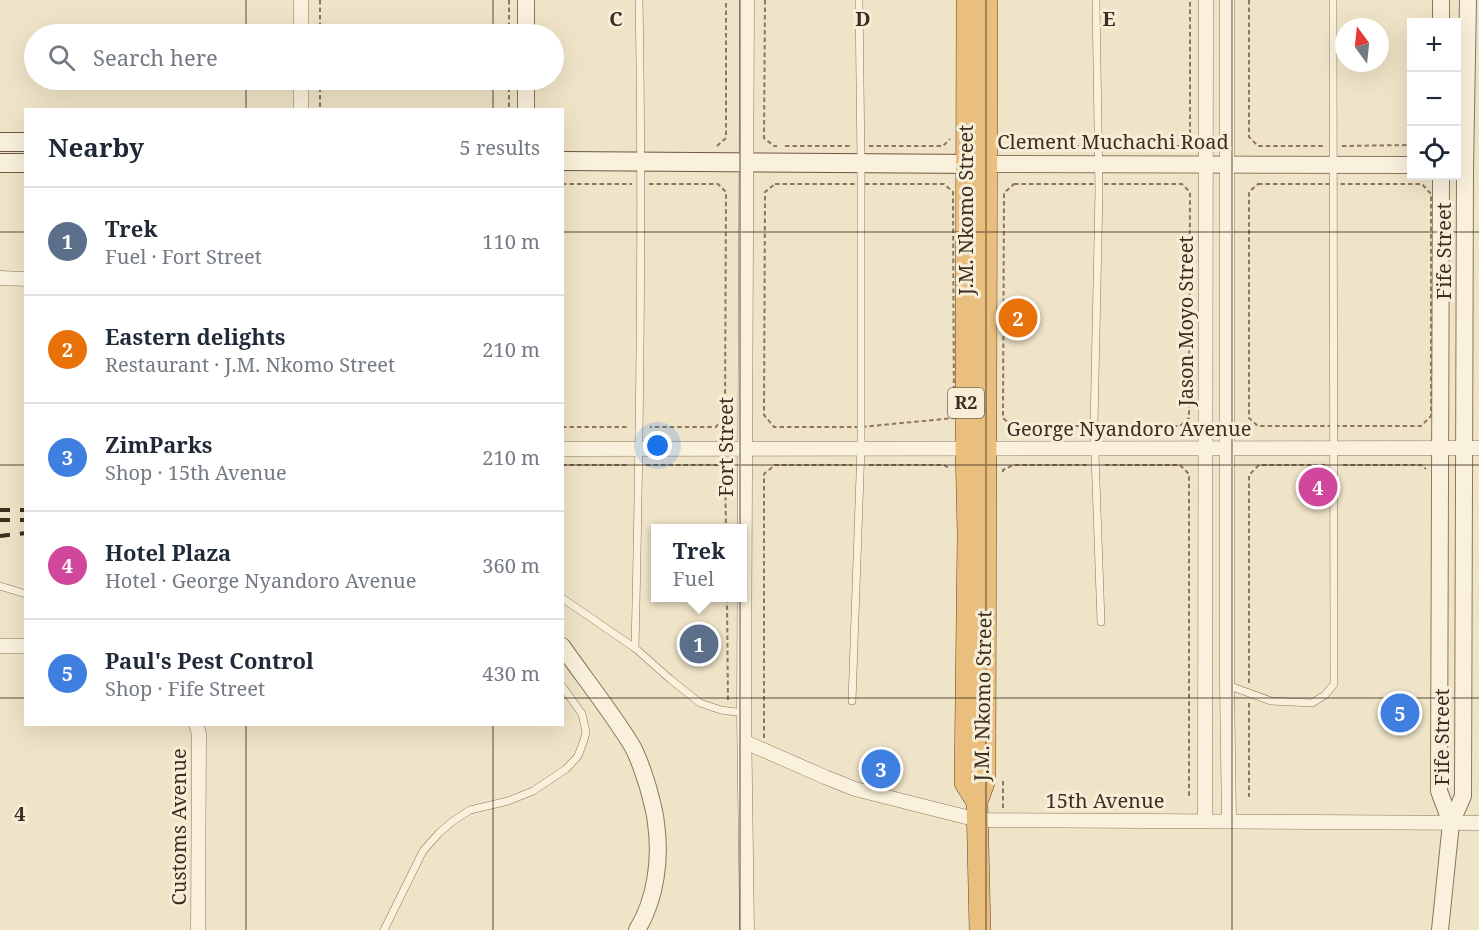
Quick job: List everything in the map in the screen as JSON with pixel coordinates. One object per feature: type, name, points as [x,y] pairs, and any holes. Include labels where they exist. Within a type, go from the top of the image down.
[{"type":"highway","name":"J.M. Nkomo Street","points":[[967,0],[977,164]]},
{"type":"highway","name":"J.M. Nkomo Street","points":[[978,811],[985,780],[976,449],[977,164],[987,0]]},
{"type":"highway","name":"R2","points":[[978,811],[980,930]]},
{"type":"main road","points":[[0,142],[24,142]]},
{"type":"main road","name":"Clement Muchachi Road","points":[[564,160],[977,164]]},
{"type":"main road","points":[[0,163],[24,163]]},
{"type":"street","points":[[301,0],[301,24]]},
{"type":"street","points":[[526,0],[526,24]]},
{"type":"street","name":"Fort Street","points":[[745,524],[747,0]]},
{"type":"street","name":"Jason Moyo Street","points":[[1206,0],[1206,821]]},
{"type":"street","points":[[1227,0],[1229,821]]},
{"type":"street","points":[[1441,0],[1441,18]]},
{"type":"street","name":"Fife Street","points":[[1451,823],[1463,796],[1472,448],[1467,165],[1468,0]]},
{"type":"street","points":[[301,90],[301,108]]},
{"type":"street","points":[[526,90],[526,108]]},
{"type":"street","name":"Clement Muchachi Road","points":[[977,164],[1407,165]]},
{"type":"street","name":"Fife Street","points":[[1441,180],[1439,791],[1451,823]]},
{"type":"street","points":[[0,278],[24,279]]},
{"type":"street","name":"George Nyandoro Avenue","points":[[564,449],[1472,448]]},
{"type":"street","name":"Fort Street","points":[[744,602],[747,930]]},
{"type":"street","points":[[0,646],[24,646]]},
{"type":"street","points":[[564,648],[632,746],[643,771],[650,797],[656,823],[656,874],[647,910],[637,930]]},
{"type":"street","name":"Customs Avenue","points":[[198,930],[199,728]]},
{"type":"street","name":"15th Avenue","points":[[745,742],[855,789],[978,811],[1206,821],[1479,823]]},
{"type":"street","points":[[1440,930],[1451,823]]},
{"type":"lane","points":[[635,648],[640,465],[642,184],[639,0]]},
{"type":"lane","points":[[852,701],[861,449],[859,0]]},
{"type":"lane","points":[[1096,0],[1099,165],[1095,449],[1101,622]]},
{"type":"lane","points":[[1227,685],[1271,700],[1312,703],[1325,695],[1335,684],[1333,0]]},
{"type":"lane","points":[[0,586],[24,593]]},
{"type":"lane","points":[[564,599],[635,648],[670,680],[700,703],[721,710],[744,713]]},
{"type":"lane","points":[[384,930],[423,851],[439,833],[470,810],[508,801],[533,791],[567,769],[578,756],[586,732],[582,714],[564,689]]},
{"type":"path","points":[[320,0],[320,24]]},
{"type":"path","points":[[509,0],[509,24]]},
{"type":"path","points":[[717,146],[726,138],[726,0]]},
{"type":"path","points":[[1004,136],[1014,146],[1182,146],[1190,137],[1190,0]]},
{"type":"path","points":[[1249,0],[1249,137],[1258,146],[1407,146]]},
{"type":"path","points":[[320,90],[320,108]]},
{"type":"path","points":[[509,90],[509,108]]},
{"type":"path","points":[[564,184],[717,184],[726,192],[726,415],[717,427],[564,427]]},
{"type":"path","points":[[564,465],[717,465],[725,474],[726,524]]},
{"type":"path","points":[[764,751],[764,474],[775,465],[944,465],[954,472]]},
{"type":"path","points":[[727,602],[729,711]]},
{"type":"railway","points":[[0,510],[24,510]]},
{"type":"railway","points":[[0,520],[24,520]]},
{"type":"railway","points":[[0,536],[24,533]]},
{"type":"place","name":"Eastern delights","points":[[1018,318]]},
{"type":"place","name":"Hotel Plaza","points":[[1318,487]]},
{"type":"place","name":"Trek","points":[[699,644]]},
{"type":"place","name":"Paul's Pest Control","points":[[1400,713]]},
{"type":"place","name":"ZimParks","points":[[881,769]]}]
